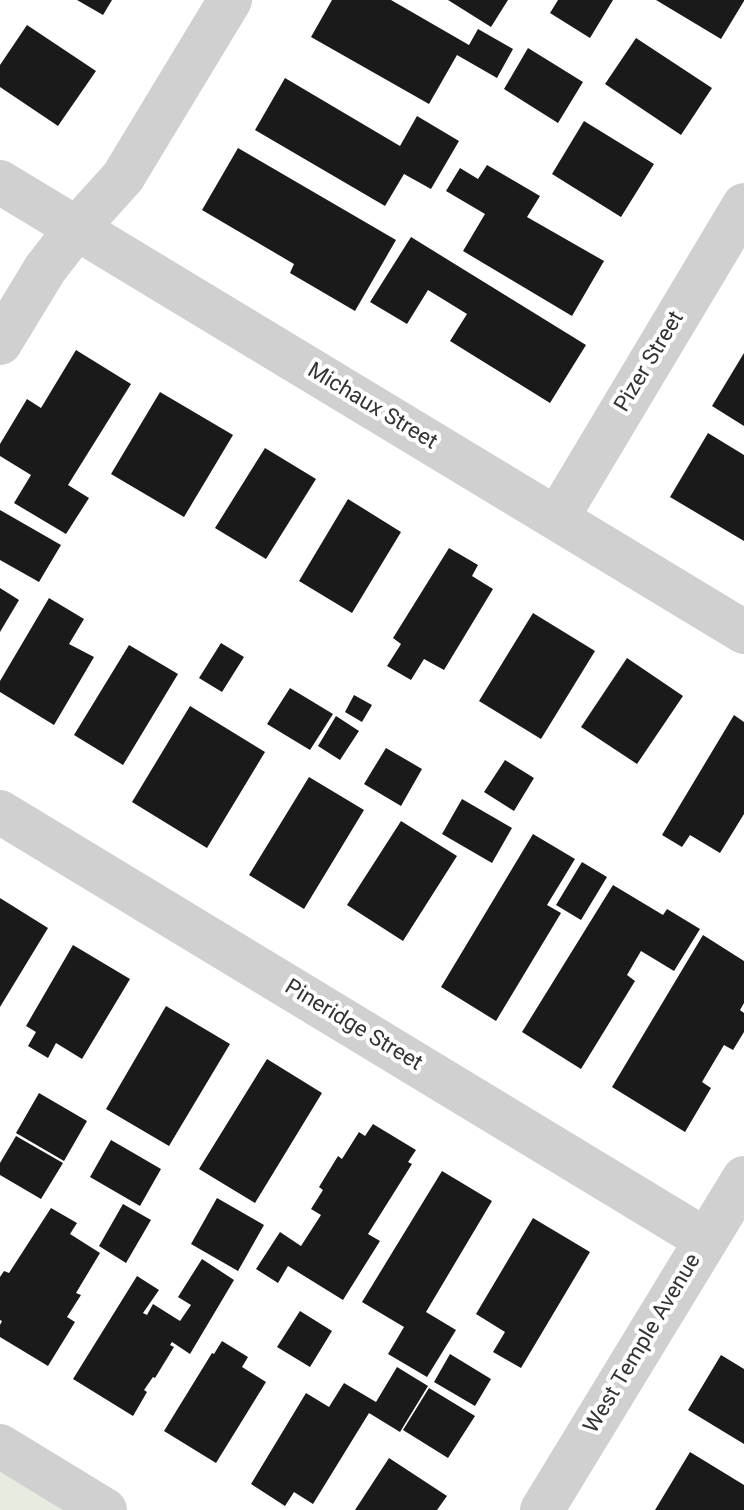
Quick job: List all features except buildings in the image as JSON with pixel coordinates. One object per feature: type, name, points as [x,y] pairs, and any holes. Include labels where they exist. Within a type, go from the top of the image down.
[{"type":"street","points":[[0,343],[45,269],[123,177],[230,0]]},
{"type":"street","name":"Michaux Street","points":[[0,182],[744,632]]},
{"type":"street","name":"Pizer Street","points":[[557,518],[744,205]]},
{"type":"street","name":"Pineridge Street","points":[[0,812],[706,1240]]},
{"type":"street","name":"West Temple Avenue","points":[[542,1510],[744,1178]]},
{"type":"street","points":[[0,1446],[105,1510]]},
{"type":"shaded area","points":[[0,1468],[70,1510],[0,1510]]}]
